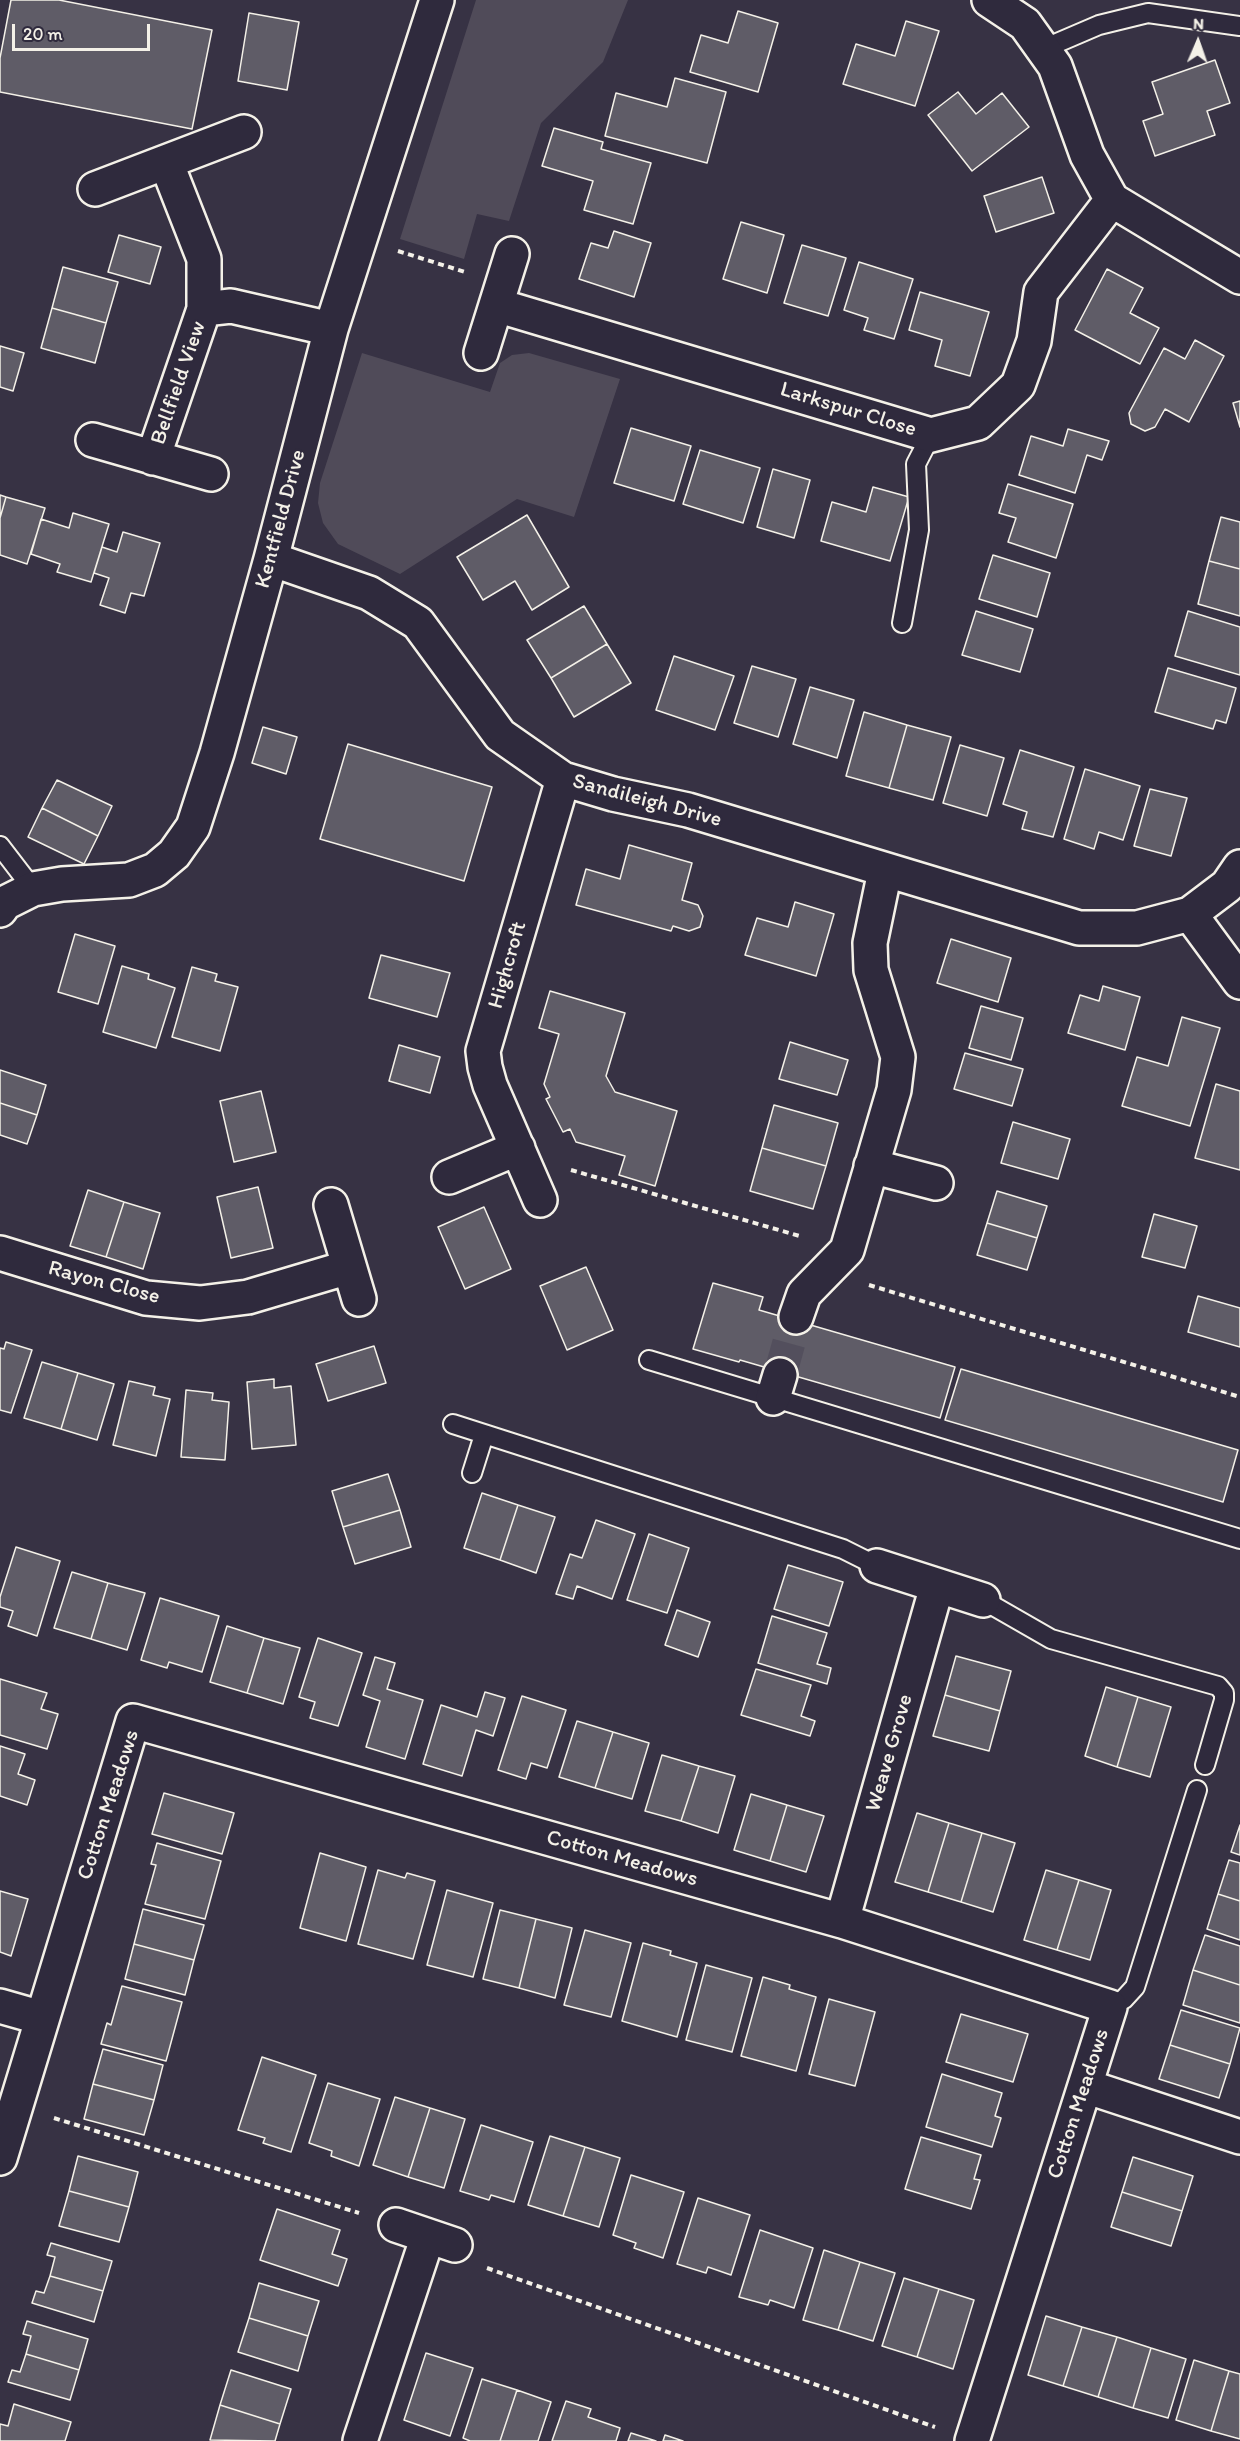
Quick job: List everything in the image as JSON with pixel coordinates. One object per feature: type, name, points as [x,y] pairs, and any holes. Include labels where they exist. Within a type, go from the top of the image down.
[{"type":"street","name":"Kentfield Drive","points":[[0,910],[5,903],[33,889],[62,884],[129,880],[155,870],[174,854],[193,827],[217,753],[271,559],[331,329],[437,0]]},
{"type":"street","points":[[990,0],[1025,24],[1055,66],[1088,155],[1112,200],[1240,277]]},
{"type":"street","points":[[94,189],[244,132]]},
{"type":"street","name":"Bellfield View","points":[[153,458],[204,309],[204,259],[166,162]]},
{"type":"street","name":"Larkspur Close","points":[[504,281],[931,435],[978,423],[1018,385],[1034,341],[1041,292],[1112,200]]},
{"type":"street","points":[[481,353],[504,281]]},
{"type":"street","name":"Bellfield View","points":[[204,309],[231,306],[331,329]]},
{"type":"street","name":"Bellfield View","points":[[93,440],[211,474]]},
{"type":"street","name":"Sandileigh Drive","points":[[271,559],[369,593],[418,623],[500,735],[563,779],[613,794],[688,810],[1079,928],[1137,928],[1190,914],[1227,886],[1240,867]]},
{"type":"street","name":"Highcroft","points":[[540,1200],[490,1086],[484,1067],[483,1051],[563,779]]},
{"type":"street","points":[[796,1317],[804,1294],[837,1261],[894,1090],[898,1057],[871,970],[870,943],[885,871]]},
{"type":"street","points":[[1190,914],[1240,982]]},
{"type":"street","points":[[449,1177],[520,1152]]},
{"type":"street","points":[[870,1166],[936,1183]]},
{"type":"street","points":[[331,1205],[359,1299]]},
{"type":"street","name":"Rayon Close","points":[[0,1253],[146,1298],[200,1303],[248,1297],[349,1267]]},
{"type":"street","points":[[877,1566],[982,1600]]},
{"type":"street","name":"Weave Grove","points":[[842,1921],[937,1586]]},
{"type":"street","name":"Cotton Meadows","points":[[0,2158],[133,1721],[842,1921],[1110,2007],[972,2440]]},
{"type":"street","points":[[0,2006],[42,2018]]},
{"type":"street","points":[[1085,2086],[1240,2136]]},
{"type":"street","points":[[360,2441],[441,2240],[396,2225]]},
{"type":"lane","points":[[1043,49],[1099,25],[1148,13],[1240,26]]},
{"type":"lane","points":[[902,623],[919,530],[916,464],[931,435]]},
{"type":"lane","points":[[0,846],[33,889]]},
{"type":"lane","points":[[649,1360],[776,1386],[1240,1539]]},
{"type":"lane","points":[[453,1424],[843,1549],[877,1566]]},
{"type":"lane","points":[[472,1473],[484,1435]]},
{"type":"lane","points":[[982,1600],[1051,1639],[1218,1686],[1224,1693],[1224,1700],[1205,1765]]},
{"type":"lane","points":[[1110,2007],[1124,1999],[1135,1987],[1197,1790]]},
{"type":"path","points":[[360,238],[504,281]]},
{"type":"path","points":[[520,1152],[1240,1397]]},
{"type":"path","points":[[16,2106],[396,2225]]},
{"type":"path","points":[[441,2240],[480,2266],[972,2440]]},
{"type":"shaded area","points":[[476,0],[628,0],[603,62],[541,123],[509,221],[477,214],[464,259],[400,239]]},
{"type":"shaded area","points":[[362,353],[490,392],[500,363],[512,355],[529,353],[620,379],[574,517],[517,499],[400,574],[338,544],[323,523],[318,503],[320,483]]},
{"type":"building","points":[[11,0],[59,0],[212,30],[192,129],[0,92],[0,58]]},
{"type":"building","points":[[738,11],[778,23],[758,92],[690,72],[701,35],[728,43]]},
{"type":"building","points":[[249,13],[299,22],[287,90],[238,81]]},
{"type":"building","points":[[906,21],[939,31],[915,106],[843,84],[856,44],[895,56]]},
{"type":"building","points":[[1215,60],[1230,103],[1207,111],[1215,135],[1155,156],[1143,121],[1163,114],[1152,82]]},
{"type":"building","points":[[675,78],[726,92],[707,163],[605,136],[616,93],[667,107]]},
{"type":"building","points":[[958,92],[976,114],[1002,93],[1029,127],[972,171],[928,115]]},
{"type":"building","points":[[554,128],[603,142],[601,149],[651,163],[633,224],[584,210],[593,181],[542,166]]},
{"type":"building","points":[[1042,177],[1054,213],[996,232],[984,196]]},
{"type":"building","points":[[741,222],[784,235],[767,293],[723,279]]},
{"type":"building","points":[[614,231],[651,243],[634,297],[579,279],[591,243],[608,248]]},
{"type":"building","points":[[119,235],[161,247],[150,284],[108,272]]},
{"type":"building","points":[[802,245],[846,258],[828,316],[784,303]]},
{"type":"building","points":[[859,262],[913,279],[894,339],[864,330],[868,318],[844,310]]},
{"type":"building","points":[[63,267],[118,282],[106,323],[52,308]]},
{"type":"building","points":[[1107,269],[1143,288],[1130,313],[1159,328],[1140,364],[1075,330]]},
{"type":"building","points":[[920,292],[989,312],[970,376],[935,366],[942,340],[909,330]]},
{"type":"building","points":[[52,308],[106,323],[95,363],[41,348]]},
{"type":"building","points":[[1195,340],[1224,356],[1189,422],[1165,409],[1155,427],[1145,431],[1131,424],[1129,413],[1164,348],[1185,359]]},
{"type":"building","points":[[0,346],[24,353],[13,391],[0,387]]},
{"type":"building","points":[[1240,401],[1240,427],[1233,403]]},
{"type":"building","points":[[631,428],[691,446],[674,501],[614,483]]},
{"type":"building","points":[[1068,429],[1109,441],[1102,460],[1087,455],[1075,493],[1019,475],[1031,436],[1063,446]]},
{"type":"building","points":[[700,450],[760,468],[743,523],[683,504]]},
{"type":"building","points":[[773,469],[810,480],[794,538],[757,527]]},
{"type":"building","points":[[1008,484],[1073,504],[1056,558],[1008,542],[1016,518],[999,513]]},
{"type":"building","points":[[873,487],[909,497],[890,561],[821,541],[832,502],[866,512]]},
{"type":"building","points":[[0,495],[6,497],[0,518]]},
{"type":"building","points":[[6,497],[45,508],[27,564],[0,555],[0,518]]},
{"type":"building","points":[[73,513],[109,524],[91,582],[57,572],[60,564],[31,554],[41,519],[69,528]]},
{"type":"building","points":[[527,515],[569,587],[532,610],[515,581],[483,600],[457,557]]},
{"type":"building","points":[[1221,517],[1240,522],[1240,569],[1209,561]]},
{"type":"building","points":[[123,532],[160,543],[144,596],[131,593],[125,613],[100,605],[109,578],[94,573],[102,547],[117,552]]},
{"type":"building","points":[[993,555],[1050,573],[1037,617],[979,599]]},
{"type":"building","points":[[1209,561],[1240,569],[1240,616],[1198,604]]},
{"type":"building","points":[[584,606],[607,644],[551,678],[527,640]]},
{"type":"building","points":[[976,611],[1033,629],[1020,672],[962,655]]},
{"type":"building","points":[[1188,611],[1240,627],[1240,675],[1175,656]]},
{"type":"building","points":[[607,644],[631,683],[574,717],[551,678]]},
{"type":"building","points":[[674,656],[734,676],[715,730],[656,710]]},
{"type":"building","points":[[752,666],[796,679],[778,737],[734,723]]},
{"type":"building","points":[[1168,668],[1236,688],[1226,723],[1216,720],[1213,729],[1155,712]]},
{"type":"building","points":[[810,687],[854,700],[837,758],[793,744]]},
{"type":"building","points":[[864,712],[907,725],[889,788],[846,776]]},
{"type":"building","points":[[907,725],[951,737],[933,800],[889,788]]},
{"type":"building","points":[[263,727],[297,737],[286,774],[252,763]]},
{"type":"building","points":[[348,744],[492,787],[464,881],[320,839]]},
{"type":"building","points":[[960,745],[1004,758],[987,816],[943,803]]},
{"type":"building","points":[[1020,750],[1074,767],[1053,837],[1022,829],[1027,812],[1003,804]]},
{"type":"building","points":[[1085,769],[1140,786],[1123,840],[1099,832],[1094,849],[1064,839]]},
{"type":"building","points":[[57,780],[112,806],[98,836],[42,808]]},
{"type":"building","points":[[1150,789],[1187,798],[1171,856],[1134,846]]},
{"type":"building","points":[[42,808],[98,836],[84,864],[28,837]]},
{"type":"building","points":[[629,845],[692,863],[682,900],[698,905],[703,916],[700,927],[689,931],[673,926],[671,931],[576,905],[586,869],[620,879]]},
{"type":"building","points":[[795,902],[834,914],[816,976],[745,955],[757,918],[788,927]]},
{"type":"building","points":[[75,934],[115,946],[98,1004],[58,992]]},
{"type":"building","points":[[951,939],[1011,958],[998,1002],[937,983]]},
{"type":"building","points":[[381,955],[450,973],[437,1017],[369,998]]},
{"type":"building","points":[[122,966],[149,974],[148,979],[175,988],[156,1048],[103,1032]]},
{"type":"building","points":[[192,967],[217,974],[215,981],[238,987],[220,1051],[172,1037]]},
{"type":"building","points":[[1103,986],[1140,997],[1125,1050],[1068,1033],[1080,995],[1099,1001]]},
{"type":"building","points":[[550,991],[625,1013],[606,1076],[615,1092],[677,1111],[655,1186],[619,1175],[625,1156],[576,1142],[570,1129],[563,1132],[546,1099],[550,1097],[544,1084],[559,1034],[539,1028]]},
{"type":"building","points":[[981,1006],[1023,1018],[1011,1060],[969,1048]]},
{"type":"building","points":[[1182,1017],[1220,1028],[1190,1126],[1122,1106],[1137,1057],[1168,1066]]},
{"type":"building","points":[[790,1042],[848,1060],[837,1095],[779,1079]]},
{"type":"building","points":[[399,1045],[440,1057],[430,1093],[389,1081]]},
{"type":"building","points":[[965,1053],[1023,1069],[1012,1106],[954,1089]]},
{"type":"building","points":[[0,1070],[46,1085],[37,1115],[0,1103]]},
{"type":"building","points":[[1216,1084],[1240,1091],[1240,1170],[1195,1158]]},
{"type":"building","points":[[261,1091],[276,1152],[234,1162],[220,1101]]},
{"type":"building","points":[[0,1103],[37,1115],[27,1144],[0,1135]]},
{"type":"building","points":[[774,1105],[838,1123],[826,1166],[762,1148]]},
{"type":"building","points":[[1013,1122],[1070,1139],[1058,1179],[1001,1163]]},
{"type":"building","points":[[762,1148],[826,1166],[813,1209],[750,1191]]},
{"type":"building","points":[[258,1187],[273,1248],[231,1258],[217,1197]]},
{"type":"building","points":[[88,1190],[124,1202],[106,1257],[70,1246]]},
{"type":"building","points":[[997,1191],[1047,1206],[1037,1238],[987,1223]]},
{"type":"building","points":[[124,1202],[160,1213],[143,1269],[106,1257]]},
{"type":"building","points":[[484,1207],[511,1269],[465,1289],[438,1227]]},
{"type":"building","points":[[1154,1214],[1197,1226],[1185,1268],[1142,1257]]},
{"type":"building","points":[[987,1223],[1037,1238],[1027,1270],[977,1255]]},
{"type":"building","points":[[586,1267],[613,1330],[567,1350],[540,1286]]},
{"type":"building","points":[[713,1283],[763,1297],[759,1310],[955,1367],[940,1418],[740,1360],[739,1362],[693,1349]]},
{"type":"building","points":[[1198,1296],[1240,1308],[1240,1347],[1188,1332]]},
{"type":"building","points":[[6,1342],[32,1350],[11,1413],[0,1410],[0,1348],[4,1349]]},
{"type":"building","points":[[374,1346],[386,1383],[328,1401],[316,1364]]},
{"type":"building","points":[[42,1362],[78,1373],[61,1429],[24,1418]]},
{"type":"building","points":[[961,1369],[1238,1450],[1223,1502],[945,1420]]},
{"type":"building","points":[[78,1373],[114,1384],[97,1440],[61,1429]]},
{"type":"building","points":[[274,1379],[274,1388],[291,1386],[296,1445],[252,1449],[247,1382]]},
{"type":"building","points":[[129,1381],[155,1387],[153,1395],[170,1399],[156,1456],[113,1445]]},
{"type":"building","points":[[186,1390],[213,1393],[212,1400],[229,1402],[225,1460],[181,1457]]},
{"type":"building","points":[[388,1474],[400,1510],[343,1527],[332,1491]]},
{"type":"building","points":[[482,1493],[518,1505],[500,1560],[464,1548]]},
{"type":"building","points":[[518,1505],[555,1517],[536,1573],[500,1560]]},
{"type":"building","points":[[400,1510],[411,1547],[355,1564],[343,1527]]},
{"type":"building","points":[[596,1520],[635,1534],[612,1599],[577,1586],[573,1599],[556,1594],[570,1554],[582,1558]]},
{"type":"building","points":[[649,1534],[689,1548],[667,1613],[627,1600]]},
{"type":"building","points":[[16,1547],[60,1561],[37,1636],[8,1626],[13,1611],[0,1607],[0,1597]]},
{"type":"building","points":[[788,1565],[843,1582],[829,1626],[774,1609]]},
{"type":"building","points":[[72,1572],[108,1583],[91,1639],[54,1628]]},
{"type":"building","points":[[108,1583],[145,1593],[127,1650],[91,1639]]},
{"type":"building","points":[[160,1598],[219,1616],[202,1672],[169,1662],[167,1668],[141,1660]]},
{"type":"building","points":[[677,1610],[710,1622],[698,1657],[665,1645]]},
{"type":"building","points":[[772,1616],[827,1633],[817,1664],[831,1668],[827,1684],[758,1663]]},
{"type":"building","points":[[227,1626],[264,1638],[247,1693],[210,1682]]},
{"type":"building","points":[[264,1638],[300,1648],[283,1704],[247,1693]]},
{"type":"building","points":[[318,1638],[362,1653],[338,1726],[310,1718],[315,1702],[299,1697]]},
{"type":"building","points":[[956,1656],[1011,1671],[1000,1711],[945,1695]]},
{"type":"building","points":[[375,1657],[395,1663],[387,1689],[423,1700],[405,1759],[366,1747],[380,1701],[363,1695]]},
{"type":"building","points":[[756,1669],[811,1685],[801,1716],[815,1721],[810,1736],[741,1715]]},
{"type":"building","points":[[0,1679],[47,1693],[41,1709],[58,1714],[47,1749],[0,1735]]},
{"type":"building","points":[[1106,1687],[1138,1697],[1117,1767],[1085,1756]]},
{"type":"building","points":[[485,1692],[505,1698],[493,1736],[476,1730],[462,1776],[423,1764],[441,1705],[477,1717]]},
{"type":"building","points":[[945,1695],[1000,1711],[989,1751],[933,1736]]},
{"type":"building","points":[[522,1696],[566,1710],[547,1768],[531,1763],[526,1779],[498,1770]]},
{"type":"building","points":[[1138,1697],[1171,1707],[1150,1777],[1117,1767]]},
{"type":"building","points":[[577,1721],[613,1732],[595,1788],[559,1777]]},
{"type":"building","points":[[613,1732],[649,1743],[632,1799],[595,1788]]},
{"type":"building","points":[[0,1746],[25,1754],[18,1774],[35,1780],[27,1805],[0,1796]]},
{"type":"building","points":[[662,1755],[699,1766],[681,1821],[645,1811]]},
{"type":"building","points":[[699,1766],[735,1776],[718,1833],[681,1821]]},
{"type":"building","points":[[164,1793],[234,1813],[222,1854],[152,1834]]},
{"type":"building","points":[[751,1794],[787,1805],[770,1861],[734,1850]]},
{"type":"building","points":[[787,1805],[824,1816],[806,1872],[770,1861]]},
{"type":"building","points":[[917,1813],[949,1823],[928,1892],[895,1882]]},
{"type":"building","points":[[949,1823],[982,1833],[961,1902],[928,1892]]},
{"type":"building","points":[[1240,1825],[1240,1855],[1231,1852]]},
{"type":"building","points":[[982,1833],[1015,1843],[993,1912],[961,1902]]},
{"type":"building","points":[[157,1843],[221,1861],[205,1919],[145,1904],[156,1865],[151,1864]]},
{"type":"building","points":[[320,1853],[366,1867],[346,1941],[300,1928]]},
{"type":"building","points":[[1229,1860],[1240,1863],[1240,1901],[1218,1894]]},
{"type":"building","points":[[378,1870],[405,1878],[407,1873],[435,1881],[413,1959],[358,1944]]},
{"type":"building","points":[[1046,1870],[1079,1880],[1057,1950],[1024,1940]]},
{"type":"building","points":[[1079,1880],[1111,1890],[1090,1960],[1057,1950]]},
{"type":"building","points":[[447,1890],[493,1903],[473,1977],[427,1965]]},
{"type":"building","points":[[0,1891],[28,1899],[11,1956],[0,1952]]},
{"type":"building","points":[[1218,1894],[1240,1901],[1240,1940],[1207,1929]]},
{"type":"building","points":[[143,1909],[204,1925],[194,1960],[134,1944]]},
{"type":"building","points":[[500,1910],[536,1919],[519,1988],[483,1979]]},
{"type":"building","points":[[536,1919],[572,1928],[555,1998],[519,1988]]},
{"type":"building","points":[[585,1930],[631,1943],[611,2017],[564,2005]]},
{"type":"building","points":[[1205,1935],[1240,1946],[1240,1985],[1193,1970]]},
{"type":"building","points":[[643,1943],[671,1951],[670,1955],[697,1963],[677,2037],[622,2021]]},
{"type":"building","points":[[134,1944],[194,1960],[185,1995],[125,1979]]},
{"type":"building","points":[[706,1965],[752,1978],[732,2052],[686,2040]]},
{"type":"building","points":[[1193,1970],[1240,1985],[1240,2023],[1183,2005]]},
{"type":"building","points":[[763,1977],[790,1985],[789,1989],[816,1997],[796,2071],[741,2056]]},
{"type":"building","points":[[122,1986],[182,2002],[166,2061],[101,2044],[107,2023],[111,2025]]},
{"type":"building","points":[[829,1999],[875,2012],[855,2086],[809,2074]]},
{"type":"building","points":[[1181,2010],[1240,2028],[1230,2064],[1170,2045]]},
{"type":"building","points":[[961,2014],[1028,2034],[1013,2082],[946,2062]]},
{"type":"building","points":[[1170,2045],[1230,2064],[1219,2098],[1159,2079]]},
{"type":"building","points":[[103,2049],[163,2065],[154,2100],[93,2084]]},
{"type":"building","points":[[262,2057],[316,2075],[291,2152],[263,2143],[265,2138],[238,2130]]},
{"type":"building","points":[[942,2074],[1002,2093],[995,2116],[1001,2118],[992,2147],[926,2127]]},
{"type":"building","points":[[328,2083],[380,2099],[359,2166],[331,2156],[332,2151],[309,2143]]},
{"type":"building","points":[[93,2084],[154,2100],[144,2135],[84,2119]]},
{"type":"building","points":[[395,2097],[430,2108],[408,2177],[373,2165]]},
{"type":"building","points":[[430,2108],[465,2119],[444,2188],[408,2177]]},
{"type":"building","points":[[481,2125],[533,2142],[514,2202],[491,2195],[489,2200],[460,2191]]},
{"type":"building","points":[[550,2136],[585,2147],[563,2216],[528,2205]]},
{"type":"building","points":[[921,2137],[981,2155],[974,2179],[980,2180],[971,2209],[905,2189]]},
{"type":"building","points":[[585,2147],[620,2158],[599,2227],[563,2216]]},
{"type":"building","points":[[78,2156],[138,2172],[129,2207],[69,2191]]},
{"type":"building","points":[[1133,2157],[1193,2176],[1182,2211],[1122,2192]]},
{"type":"building","points":[[631,2175],[684,2192],[663,2258],[634,2248],[636,2243],[613,2235]]},
{"type":"building","points":[[69,2191],[129,2207],[119,2242],[59,2226]]},
{"type":"building","points":[[1122,2192],[1182,2211],[1171,2246],[1111,2227]]},
{"type":"building","points":[[698,2198],[750,2215],[731,2275],[708,2267],[706,2273],[677,2264]]},
{"type":"building","points":[[277,2209],[340,2230],[332,2254],[347,2259],[338,2286],[260,2260]]},
{"type":"building","points":[[760,2230],[813,2248],[794,2308],[770,2300],[768,2305],[739,2297]]},
{"type":"building","points":[[51,2243],[112,2261],[103,2291],[50,2276],[55,2257],[47,2255]]},
{"type":"building","points":[[824,2250],[860,2262],[838,2330],[803,2320]]},
{"type":"building","points":[[860,2262],[895,2273],[873,2341],[838,2330]]},
{"type":"building","points":[[50,2276],[103,2291],[94,2322],[32,2303],[36,2291],[44,2293]]},
{"type":"building","points":[[904,2278],[939,2289],[917,2357],[882,2346]]},
{"type":"building","points":[[259,2283],[319,2301],[308,2336],[249,2318]]},
{"type":"building","points":[[939,2289],[974,2300],[953,2369],[917,2357]]},
{"type":"building","points":[[1046,2316],[1082,2327],[1063,2386],[1028,2375]]},
{"type":"building","points":[[249,2318],[308,2336],[298,2371],[238,2352]]},
{"type":"building","points":[[27,2321],[88,2339],[79,2370],[26,2354],[31,2336],[23,2334]]},
{"type":"building","points":[[1082,2327],[1117,2337],[1098,2397],[1063,2386]]},
{"type":"building","points":[[1117,2337],[1151,2348],[1133,2408],[1098,2397]]},
{"type":"building","points":[[1151,2348],[1186,2359],[1168,2418],[1133,2408]]},
{"type":"building","points":[[426,2353],[473,2368],[450,2436],[404,2420]]},
{"type":"building","points":[[26,2354],[79,2370],[70,2400],[8,2382],[12,2370],[20,2372]]},
{"type":"building","points":[[1194,2360],[1229,2371],[1211,2431],[1176,2420]]},
{"type":"building","points":[[231,2370],[291,2389],[280,2424],[220,2405]]},
{"type":"building","points":[[1229,2371],[1240,2374],[1240,2439],[1211,2431]]},
{"type":"building","points":[[482,2379],[517,2390],[500,2441],[470,2441],[463,2438]]},
{"type":"building","points":[[517,2390],[551,2402],[538,2441],[500,2441]]},
{"type":"building","points":[[566,2401],[591,2409],[588,2417],[620,2428],[616,2441],[552,2441]]},
{"type":"building","points":[[14,2404],[71,2422],[65,2441],[0,2441],[0,2424],[8,2426]]},
{"type":"building","points":[[220,2405],[280,2424],[275,2441],[210,2440]]},
{"type":"building","points":[[631,2433],[656,2441],[628,2441]]},
{"type":"building","points":[[665,2435],[683,2441],[663,2441]]},
{"type":"tunnel","points":[[780,1375],[796,1317]]}]
